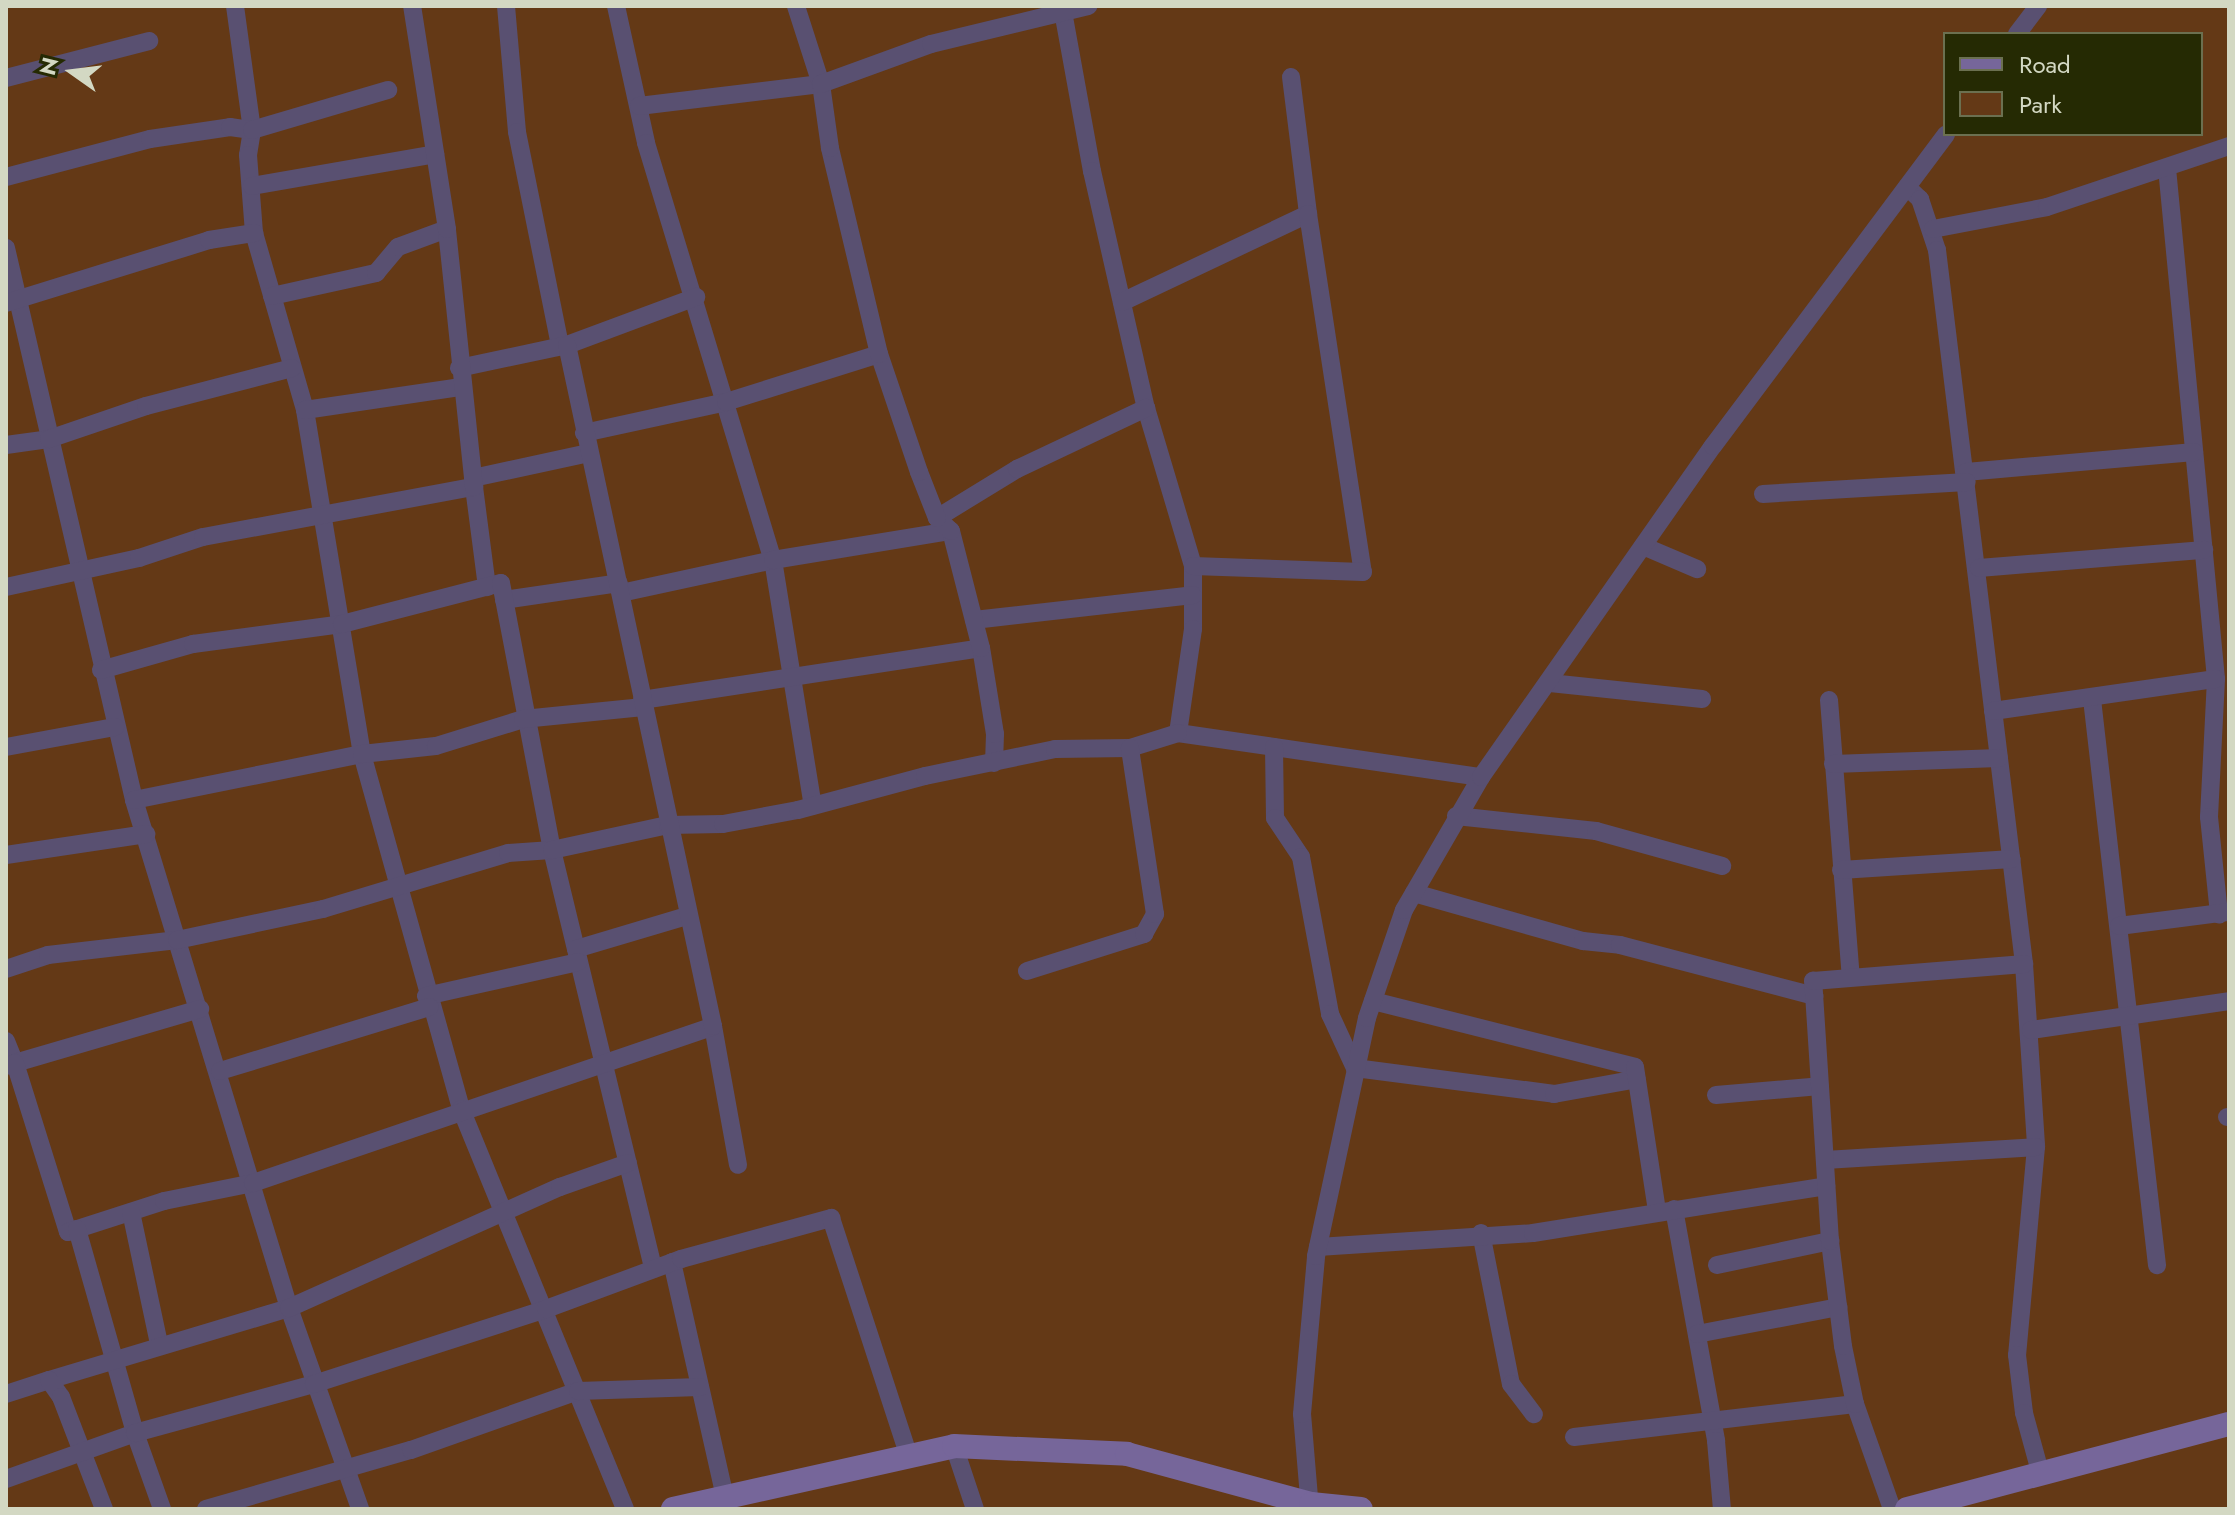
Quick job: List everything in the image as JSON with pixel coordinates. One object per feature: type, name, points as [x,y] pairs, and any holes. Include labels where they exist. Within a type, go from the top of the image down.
[{"type":"street","points":[[235,6],[252,130],[248,155],[254,233],[305,410],[362,754],[428,1001],[461,1109],[546,1309],[625,1509]]},
{"type":"street","points":[[412,6],[447,229],[461,387],[487,587]]},
{"type":"street","points":[[506,6],[517,132],[620,588],[687,916],[713,1026],[738,1165]]},
{"type":"street","points":[[616,6],[639,106],[773,560],[789,680],[801,712],[813,806]]},
{"type":"street","points":[[796,6],[821,84],[830,148],[879,354],[944,524],[974,620],[995,734],[994,763]]},
{"type":"street","points":[[639,106],[821,84],[931,44],[1063,8],[1088,6]]},
{"type":"street","points":[[2018,32],[2038,6]]},
{"type":"street","points":[[1063,8],[1146,408],[1193,566],[1193,595],[1178,733]]},
{"type":"street","points":[[6,78],[149,41]]},
{"type":"street","points":[[1193,566],[1363,572],[1308,214],[1291,77]]},
{"type":"street","points":[[6,177],[150,139],[230,127],[252,130],[388,90]]},
{"type":"street","points":[[1309,1507],[1302,1414],[1318,1247],[1355,1068],[1373,1001],[1414,893],[1481,777],[1550,683],[1643,546],[1945,136]]},
{"type":"street","points":[[1933,229],[2047,207],[2229,146]]},
{"type":"street","points":[[252,186],[435,154]]},
{"type":"street","points":[[2119,926],[2224,913],[2209,817],[2220,670],[2204,550],[2167,168]]},
{"type":"street","points":[[1907,187],[1920,199],[1933,229],[1979,568],[2031,1030],[2036,1147],[2017,1355],[2024,1413],[2041,1475]]},
{"type":"street","points":[[1122,302],[1308,214]]},
{"type":"street","points":[[272,296],[376,273],[398,247],[447,229]]},
{"type":"street","points":[[12,302],[209,240],[254,233]]},
{"type":"street","points":[[6,248],[12,302],[49,439],[78,573],[134,800],[220,1071],[289,1308],[360,1509]]},
{"type":"street","points":[[459,368],[564,345],[696,297]]},
{"type":"street","points":[[584,433],[726,402],[879,354]]},
{"type":"street","points":[[6,445],[49,439],[146,406],[292,368]]},
{"type":"street","points":[[305,410],[461,387]]},
{"type":"street","points":[[504,600],[620,588],[944,524],[1017,469],[1146,408]]},
{"type":"street","points":[[1763,494],[1966,477],[2194,452]]},
{"type":"street","points":[[6,587],[78,573],[203,537],[474,483],[589,453]]},
{"type":"street","points":[[1643,546],[1697,569]]},
{"type":"street","points":[[1979,568],[2204,550]]},
{"type":"street","points":[[101,670],[193,644],[342,624],[501,583],[523,719],[552,850],[653,1269]]},
{"type":"street","points":[[974,620],[1193,595]]},
{"type":"street","points":[[134,800],[362,754],[436,746],[523,719],[643,704],[981,648]]},
{"type":"street","points":[[1993,711],[2092,699],[2220,670]]},
{"type":"street","points":[[1550,683],[1702,699]]},
{"type":"street","points":[[2092,699],[2157,1265]]},
{"type":"street","points":[[1829,700],[1851,977]]},
{"type":"street","points":[[6,747],[115,727]]},
{"type":"street","points":[[6,969],[48,955],[177,940],[323,909],[467,862],[552,850],[668,825],[723,824],[1055,749],[1130,748],[1178,733],[1481,777]]},
{"type":"street","points":[[1274,747],[1275,818],[1301,857],[1330,1014],[1355,1068]]},
{"type":"street","points":[[1027,971],[1144,934],[1155,914],[1130,748]]},
{"type":"street","points":[[1833,764],[1999,758]]},
{"type":"street","points":[[1456,816],[1596,831],[1722,866]]},
{"type":"street","points":[[6,855],[146,834]]},
{"type":"street","points":[[1841,870],[2012,859]]},
{"type":"street","points":[[1414,893],[1583,941],[1648,951],[1814,996]]},
{"type":"street","points":[[220,1071],[687,916]]},
{"type":"street","points":[[1892,1509],[1855,1404],[1838,1307],[1830,1241],[1813,981],[2024,964]]},
{"type":"street","points":[[1373,1001],[1635,1067],[1697,1334],[1713,1421],[1722,1509]]},
{"type":"street","points":[[2031,1030],[2229,1001]]},
{"type":"street","points":[[10,1064],[200,1009]]},
{"type":"street","points":[[6,1041],[10,1064],[65,1230],[253,1183],[461,1109],[713,1026]]},
{"type":"street","points":[[1355,1068],[1554,1094],[1637,1079]]},
{"type":"street","points":[[1716,1095],[1820,1086]]},
{"type":"street","points":[[1825,1160],[2036,1147]]},
{"type":"street","points":[[6,1394],[159,1344],[289,1308],[507,1215],[560,1187],[628,1163]]},
{"type":"street","points":[[1318,1247],[1481,1233],[1533,1233],[1826,1186]]},
{"type":"street","points":[[131,1212],[159,1344]]},
{"type":"street","points":[[6,1479],[135,1433],[314,1384],[546,1309],[672,1262],[831,1218],[909,1456]]},
{"type":"street","points":[[77,1229],[135,1433],[162,1509]]},
{"type":"street","points":[[1481,1233],[1511,1384],[1534,1414]]},
{"type":"street","points":[[1717,1265],[1830,1241]]},
{"type":"street","points":[[672,1262],[725,1497]]},
{"type":"street","points":[[1697,1334],[1838,1307]]},
{"type":"street","points":[[49,1380],[83,1450],[104,1509]]},
{"type":"street","points":[[206,1509],[346,1468],[578,1391],[700,1387]]},
{"type":"street","points":[[1574,1437],[1855,1404]]},
{"type":"street","points":[[1907,1509],[2229,1424]]},
{"type":"street","points":[[954,1446],[975,1509]]},
{"type":"street","points":[[673,1509],[954,1446],[1127,1454],[1309,1507],[1361,1509]]},
{"type":"green space","points":[[6,6],[2229,6],[2229,1509],[6,1509]]}]
